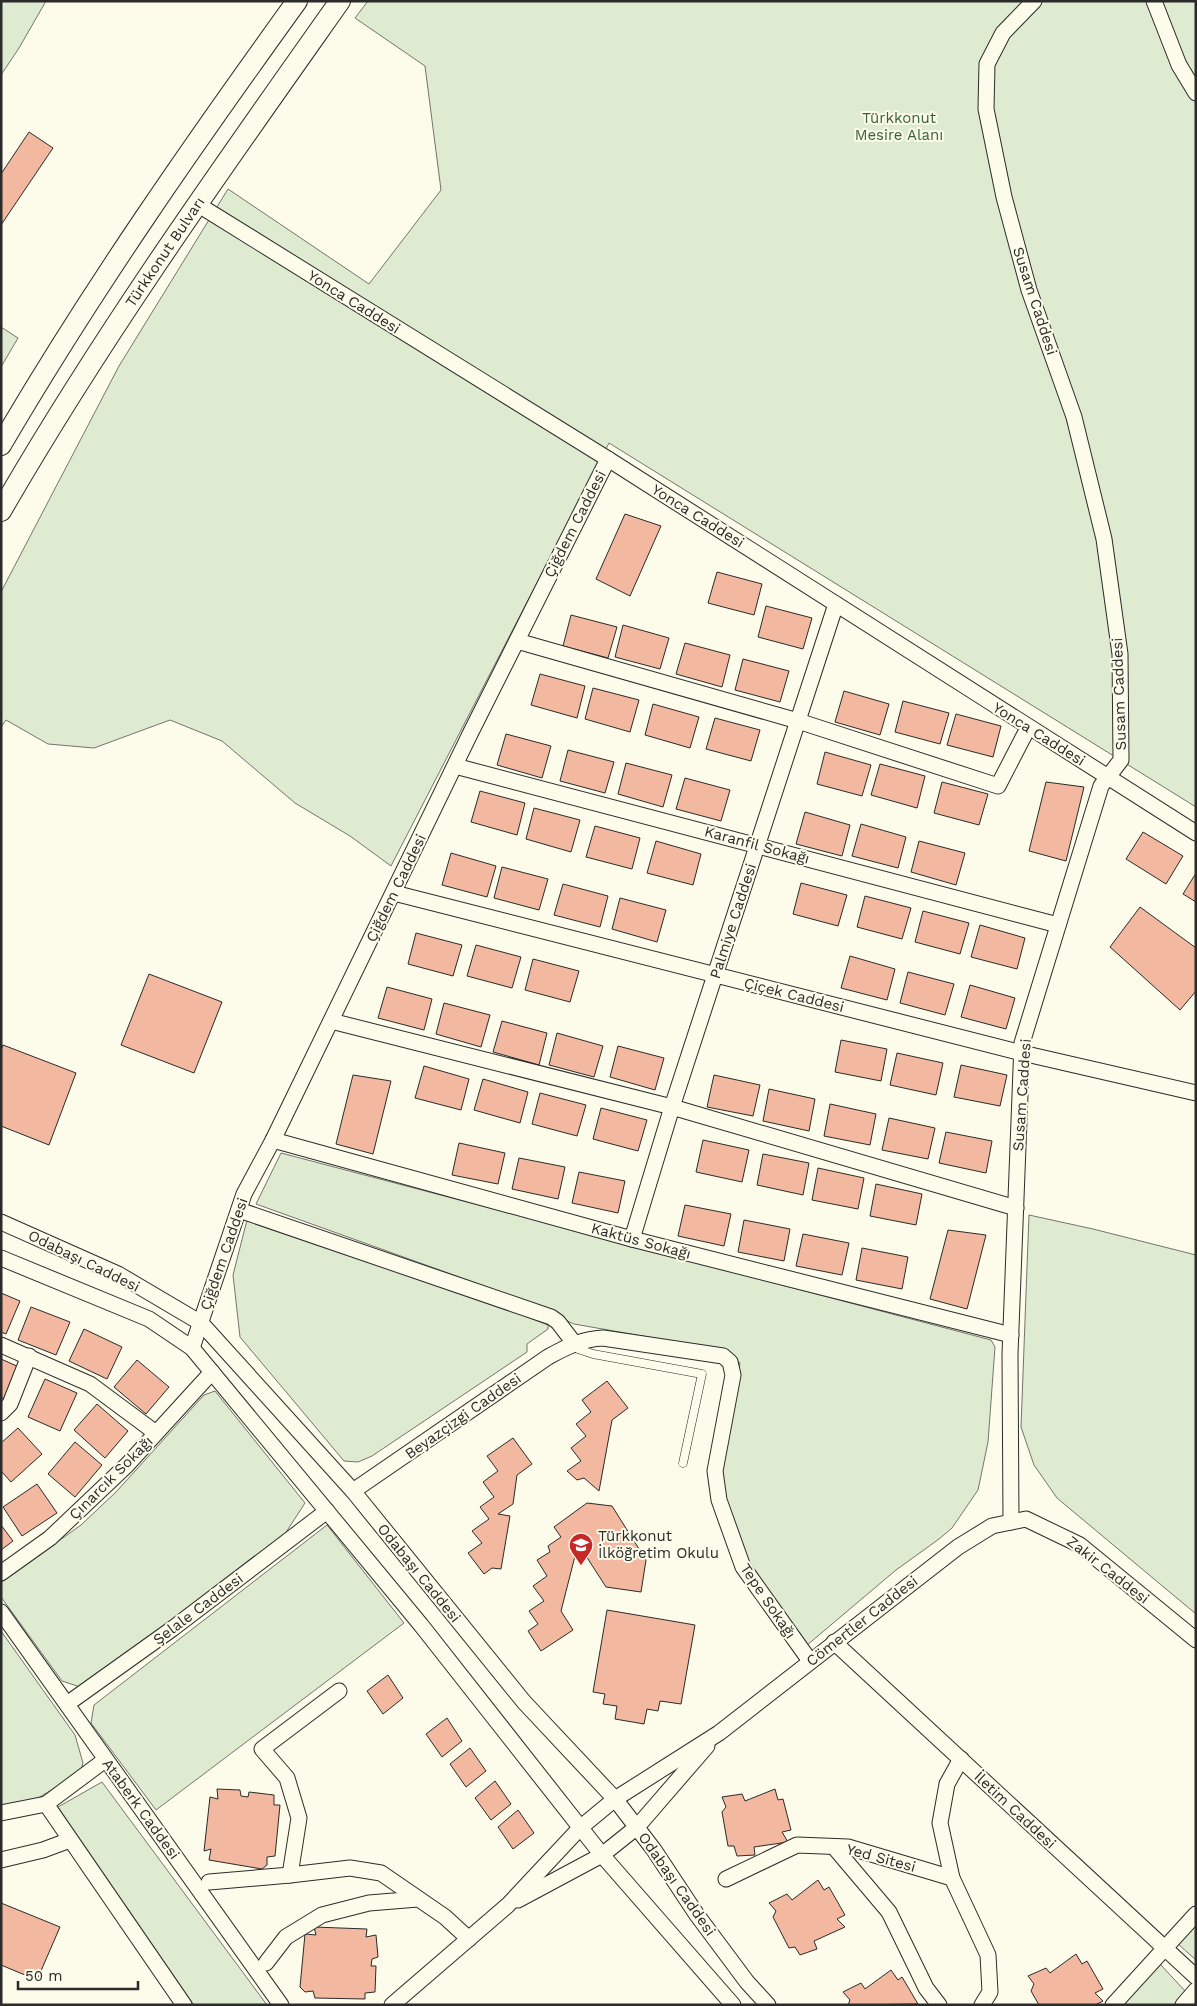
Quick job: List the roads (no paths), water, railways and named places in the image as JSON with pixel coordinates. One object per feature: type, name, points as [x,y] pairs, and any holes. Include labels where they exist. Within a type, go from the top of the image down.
[{"type":"street","points":[[1,445],[37,384],[197,140],[297,1]]},
{"type":"street","name":"Türkkonut Bulvarı","points":[[1,511],[58,414],[197,204],[340,1]]},
{"type":"street","name":"Susam Caddesi","points":[[1011,1522],[1011,1335],[1022,1044],[1101,786],[1122,760],[1120,654],[1104,539],[1074,417],[1029,290],[1004,198],[986,109],[987,64],[1003,33],[1034,1]]},
{"type":"street","points":[[1154,1],[1179,65],[1196,93]]},
{"type":"street","name":"Yonca Caddesi","points":[[197,204],[608,459],[1028,728],[1196,833]]},
{"type":"street","name":"Çiğdem Caddesi","points":[[192,1348],[244,1194],[273,1140],[516,641],[608,459]]},
{"type":"street","name":"Palmiye Caddesi","points":[[632,1239],[672,1108],[836,604]]},
{"type":"street","points":[[516,641],[798,721],[998,786],[1028,728]]},
{"type":"street","name":"Karanfil Sokağı","points":[[455,766],[1058,925]]},
{"type":"street","name":"Çiçek Caddesi","points":[[394,893],[1022,1053],[1196,1093]]},
{"type":"street","points":[[331,1021],[672,1108],[1016,1208]]},
{"type":"street","name":"Kaktüs Sokağı","points":[[273,1140],[632,1239],[1011,1335]]},
{"type":"street","points":[[239,1210],[551,1318],[558,1322],[574,1343]]},
{"type":"street","name":"Odabaşı Caddesi","points":[[1,1222],[118,1274],[201,1323],[354,1492],[524,1702],[615,1800],[637,1827],[747,1982],[768,2005]]},
{"type":"street","name":"Odabaşı Caddesi","points":[[1,1258],[149,1319],[192,1348],[421,1626],[602,1855],[733,2005]]},
{"type":"street","name":"Beyazçizgi Caddesi","points":[[354,1492],[548,1357],[574,1343],[603,1338],[723,1356],[730,1362]]},
{"type":"street","points":[[1,1345],[90,1384],[156,1434]]},
{"type":"street","points":[[1,1413],[10,1404],[29,1356]]},
{"type":"street","name":"Tepe Sokağı","points":[[730,1362],[733,1375],[716,1471],[719,1500],[729,1533],[743,1567],[810,1661]]},
{"type":"street","name":"Çınarcık Sokağı","points":[[1,1573],[50,1538],[127,1465],[212,1372]]},
{"type":"street","name":"Şelale Caddesi","points":[[67,1704],[195,1612],[327,1511]]},
{"type":"street","name":"Zakir Caddesi","points":[[1011,1522],[1026,1519],[1080,1544],[1196,1640]]},
{"type":"street","name":"Cömertler Caddesi","points":[[508,1905],[580,1828],[615,1800],[719,1733],[958,1547],[992,1526],[1011,1522]]},
{"type":"street","name":"Ataberk Caddesi","points":[[1,1612],[281,2005]]},
{"type":"street","name":"İletim Caddesi","points":[[834,1642],[1196,1977]]},
{"type":"street","points":[[290,1875],[298,1818],[287,1778],[262,1749],[339,1691]]},
{"type":"street","name":"Cömertler Caddesi","points":[[508,1905],[602,1855],[637,1827],[719,1733]]},
{"type":"street","points":[[961,1759],[947,1784],[940,1823],[952,1878],[988,1955],[990,1992],[982,2005]]},
{"type":"street","points":[[1,1813],[46,1804],[106,1760]]},
{"type":"street","points":[[46,1804],[184,2005]]},
{"type":"street","points":[[1,1860],[44,1850],[70,1840]]},
{"type":"street","name":"Yed Sitesi","points":[[726,1879],[797,1845],[848,1847],[952,1878]]},
{"type":"street","points":[[834,1846],[890,1912],[926,1988],[939,2005]]},
{"type":"street","points":[[209,1882],[350,1868],[381,1873],[445,1917],[469,1939]]},
{"type":"street","points":[[266,1963],[286,1937],[322,1915],[369,1903],[418,1899]]},
{"type":"street","points":[[392,2005],[508,1905]]},
{"type":"street","points":[[1113,2005],[1196,1914]]},
{"type":"street","points":[[1182,2005],[1196,1990]]},
{"type":"lane","points":[[574,1343],[578,1349],[593,1354],[702,1374],[683,1463]]},
{"type":"place","name":"Türkkonut İlköğretim Okulu","points":[[581,1566]]},
{"type":"park label","name":"Türkkonut Mesire Alanı","points":[[899,126]]}]
